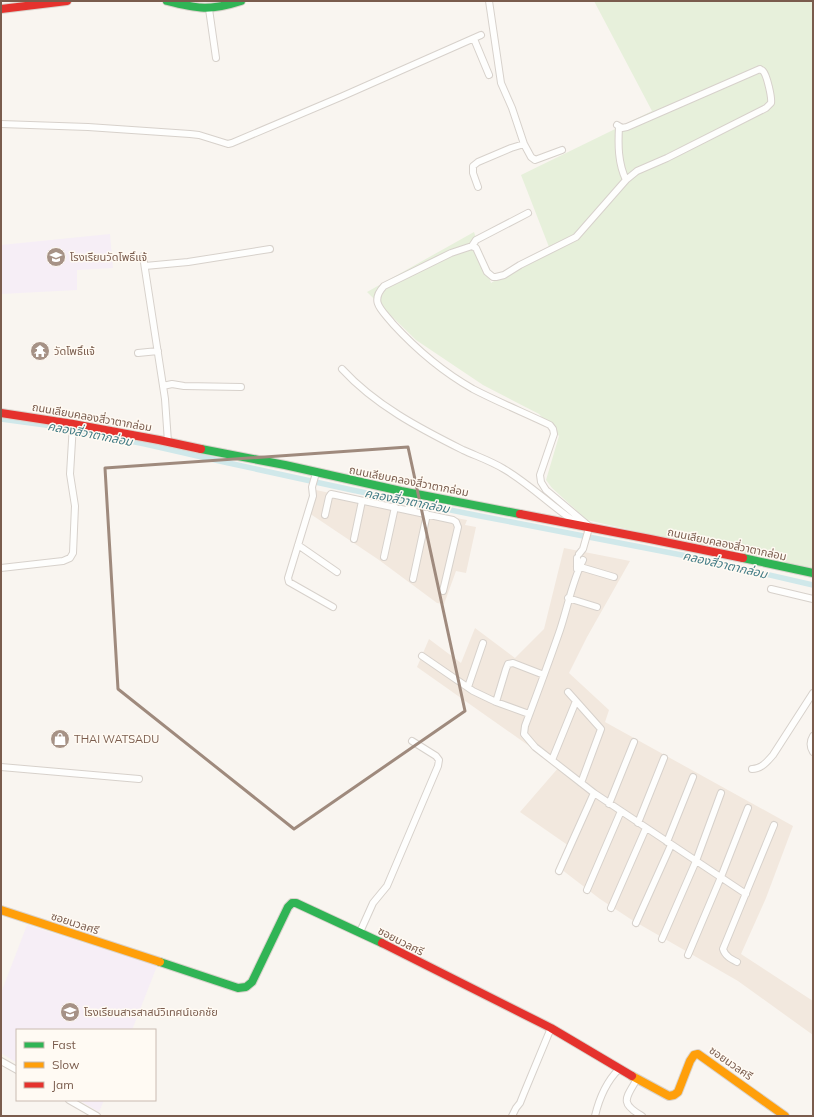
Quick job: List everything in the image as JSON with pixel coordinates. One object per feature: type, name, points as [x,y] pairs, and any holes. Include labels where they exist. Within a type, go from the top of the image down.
[{"type":"street","points":[[1,9],[67,1]]},
{"type":"street","points":[[167,1],[186,6],[223,7],[241,1]]},
{"type":"street","points":[[489,1],[501,83],[512,108],[524,144],[531,157],[535,160],[562,150]]},
{"type":"street","points":[[204,6],[216,58]]},
{"type":"street","points":[[1,124],[190,134],[199,135],[228,144],[343,96],[481,35]]},
{"type":"street","points":[[474,39],[489,75]]},
{"type":"street","points":[[472,246],[476,248],[487,272],[493,277],[496,277],[504,275],[520,265],[576,237],[626,180],[637,171],[766,108],[771,103],[772,98],[763,71],[760,69],[627,127],[618,126],[620,161],[626,180]]},
{"type":"street","points":[[478,187],[472,172],[473,166],[478,162],[524,144]]},
{"type":"street","points":[[528,213],[476,240],[472,246],[451,253],[384,286],[378,292],[377,303],[402,333],[433,362],[452,376],[474,389],[550,425],[554,434],[540,476],[541,482],[546,490],[590,528],[568,598],[561,629],[529,714],[524,734],[535,747],[609,804],[746,894]]},
{"type":"street","points":[[145,266],[188,262],[270,249]]},
{"type":"street","points":[[143,256],[165,399],[168,442]]},
{"type":"street","points":[[138,353],[158,351]]},
{"type":"street","points":[[342,369],[354,382],[385,407],[439,437],[504,469],[580,526]]},
{"type":"street","points":[[163,386],[172,384],[184,386],[241,387]]},
{"type":"street","name":"ถนนเลียบคลองสี่วาตากล่อม","points":[[1,413],[168,442],[285,466],[315,475],[813,573]]},
{"type":"street","points":[[1,568],[63,561],[70,558],[73,553],[75,506],[70,474],[73,425]]},
{"type":"street","points":[[315,475],[312,487],[313,496],[288,582],[333,607]]},
{"type":"street","points":[[325,515],[328,497],[331,494],[395,507],[411,508],[427,514],[454,520],[458,527],[443,591]]},
{"type":"street","points":[[411,508],[415,495]]},
{"type":"street","points":[[354,539],[362,501]]},
{"type":"street","points":[[384,557],[395,507]]},
{"type":"street","points":[[413,579],[427,514]]},
{"type":"street","points":[[298,545],[337,572]]},
{"type":"street","points":[[578,568],[614,577]]},
{"type":"street","points":[[771,589],[813,599]]},
{"type":"street","points":[[568,598],[597,607]]},
{"type":"street","points":[[468,687],[483,643]]},
{"type":"street","points":[[422,656],[468,687],[496,702],[529,714]]},
{"type":"street","points":[[496,702],[508,664],[513,663],[544,675]]},
{"type":"street","points":[[568,692],[601,730],[580,783]]},
{"type":"street","points":[[752,769],[756,769],[766,763],[773,755],[813,693]]},
{"type":"street","points":[[552,760],[576,701]]},
{"type":"street","points":[[813,736],[810,744],[813,752]]},
{"type":"street","points":[[360,932],[372,903],[387,886],[438,766],[436,756],[412,741]]},
{"type":"street","points":[[609,804],[634,742]]},
{"type":"street","points":[[638,823],[664,758]]},
{"type":"street","points":[[1,767],[140,779]]},
{"type":"street","points":[[636,923],[669,843],[693,777]]},
{"type":"street","points":[[559,871],[594,793]]},
{"type":"street","points":[[662,939],[696,861],[721,793]]},
{"type":"street","points":[[688,955],[748,808]]},
{"type":"street","points":[[587,890],[620,811]]},
{"type":"street","points":[[737,962],[724,953],[723,948],[774,824]]},
{"type":"street","points":[[611,908],[646,828]]},
{"type":"street","name":"ซอยนวลศรี","points":[[1,910],[244,989],[252,982],[288,907],[292,903],[296,903],[360,932],[551,1028],[619,1069],[669,1096],[678,1092],[690,1061],[694,1055],[698,1054],[785,1116]]},
{"type":"street","points":[[512,1116],[522,1100],[551,1028]]},
{"type":"street","points":[[1,1061],[16,1069]]},
{"type":"street","points":[[595,1116],[597,1106],[604,1090],[619,1069]]},
{"type":"street","points":[[637,1079],[627,1096],[626,1101],[632,1111],[642,1116]]},
{"type":"street","points":[[71,1101],[97,1116]]},
{"type":"highlighted area","points":[[408,447],[465,711],[294,829],[118,689],[105,468]]},
{"type":"shaded area","name":"โรงเรียนวัดโพธิ์แจ้","points":[[110,234],[113,268],[77,270],[77,290],[1,294],[1,245]]},
{"type":"shaded area","points":[[316,490],[390,506],[467,520],[465,525],[476,527],[466,573],[456,571],[444,604],[437,603],[379,560],[309,513]]},
{"type":"shaded area","points":[[564,548],[630,561],[587,637],[569,673],[609,710],[605,722],[793,826],[766,898],[741,954],[813,1001],[813,1035],[738,981],[632,920],[600,899],[557,866],[569,846],[520,812],[559,767],[417,667],[429,639],[461,663],[475,628],[515,658],[544,629]]},
{"type":"shaded area","name":"โรงเรียนสารสาสน์วิเทศน์เอกชัย","points":[[27,925],[157,966],[132,1029],[16,1029],[16,1062],[1,1053],[1,993]]},
{"type":"shaded area","points":[[81,1101],[104,1101],[99,1112]]},
{"type":"green space","points":[[594,1],[813,1],[813,568],[714,549],[587,520],[552,488],[546,480],[559,436],[539,414],[483,385],[416,340],[367,292],[474,232],[491,283],[549,247],[521,175],[652,111]]},
{"type":"waterway","name":"คลองสี่วาตากล่อม","points":[[1,419],[60,427],[145,444],[352,490],[692,557],[813,585]]},
{"type":"traffic: fast","points":[[167,1],[204,8],[212,8],[241,1]]},
{"type":"traffic: fast","points":[[201,449],[285,465],[401,491],[520,514]]},
{"type":"traffic: fast","points":[[743,558],[813,573]]},
{"type":"traffic: fast","points":[[160,962],[238,988],[246,987],[252,982],[288,907],[292,903],[296,903],[382,943]]},
{"type":"traffic: slow","points":[[1,910],[160,962]]},
{"type":"traffic: slow","points":[[632,1076],[669,1096],[674,1095],[678,1092],[690,1061],[694,1055],[698,1054],[785,1116]]},
{"type":"traffic: jam","points":[[1,9],[67,1]]},
{"type":"traffic: jam","points":[[1,413],[73,424],[201,449]]},
{"type":"traffic: jam","points":[[520,514],[743,558]]},
{"type":"traffic: jam","points":[[382,943],[551,1028],[632,1076]]},
{"type":"place","name":"โรงเรียนวัดโพธิ์แจ้","points":[[56,257]]},
{"type":"place","name":"วัดโพธิ์แจ้","points":[[40,351]]},
{"type":"place","name":"THAI WATSADU","points":[[60,739]]},
{"type":"place","name":"โรงเรียนสารสาสน์วิเทศน์เอกชัย","points":[[70,1012]]}]
